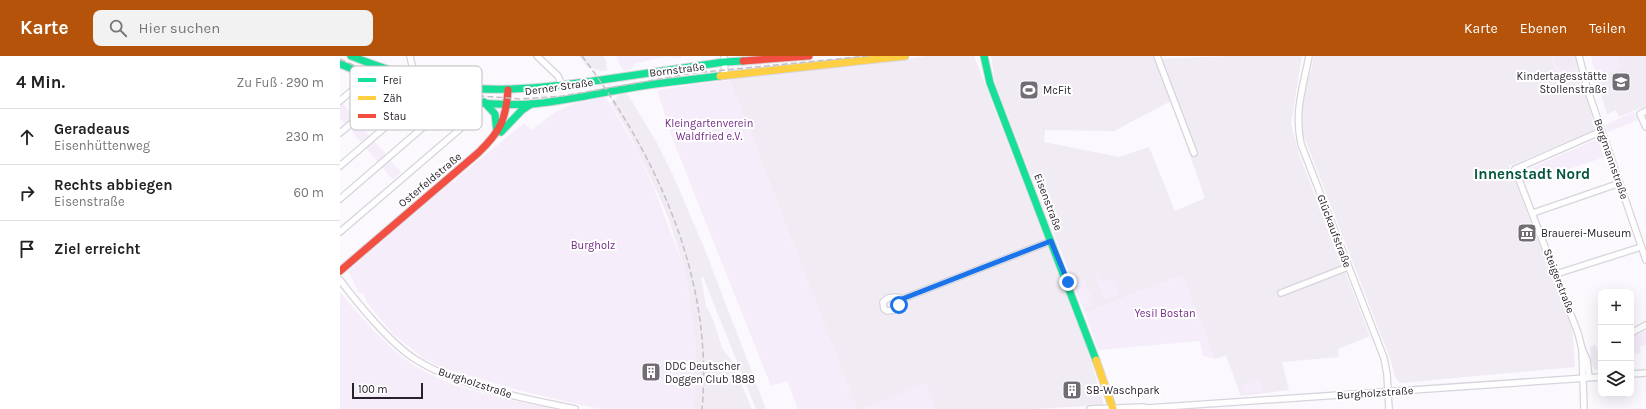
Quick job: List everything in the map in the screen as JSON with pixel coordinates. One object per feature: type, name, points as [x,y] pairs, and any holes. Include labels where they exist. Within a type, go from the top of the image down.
[{"type":"main road","name":"Derner Straße","points":[[351,56],[376,66]]},
{"type":"main road","name":"Bornstraße","points":[[611,78],[724,59],[809,56]]},
{"type":"main road","name":"Bornstraße","points":[[618,89],[725,75],[905,56]]},
{"type":"main road","name":"Eisenstraße","points":[[984,56],[990,83],[1089,338],[1095,365],[1110,409]]},
{"type":"main road","name":"Derner Straße","points":[[340,64],[350,68]]},
{"type":"main road","name":"Derner Straße","points":[[482,88],[508,90],[562,85],[611,78]]},
{"type":"main road","name":"Derner Straße","points":[[484,102],[507,104],[552,102],[618,89]]},
{"type":"main road","name":"Osterfeldstraße","points":[[340,271],[478,153],[498,134],[503,123],[508,90]]},
{"type":"main road","points":[[484,102],[495,114],[498,134],[506,128],[520,110],[531,104]]},
{"type":"street","points":[[410,56],[412,66]]},
{"type":"street","points":[[537,56],[558,76],[562,85]]},
{"type":"street","points":[[1157,56],[1194,153]]},
{"type":"street","name":"Glückaufstraße","points":[[1308,56],[1307,68],[1300,92],[1298,114],[1299,136],[1306,158],[1384,358],[1387,374],[1389,409]]},
{"type":"street","name":"Bergmannstraße","points":[[1579,56],[1588,91],[1646,260]]},
{"type":"street","points":[[724,59],[725,75]]},
{"type":"street","points":[[340,101],[350,92]]},
{"type":"street","points":[[1643,112],[1646,127]]},
{"type":"street","points":[[340,133],[350,125]]},
{"type":"street","points":[[340,166],[382,130]]},
{"type":"street","points":[[340,199],[420,130]]},
{"type":"street","points":[[340,232],[459,130]]},
{"type":"street","name":"Steigerstraße","points":[[1584,409],[1587,360],[1533,212],[1515,168],[1602,131]]},
{"type":"street","points":[[1533,212],[1620,184]]},
{"type":"street","points":[[902,299],[1051,241]]},
{"type":"street","points":[[1556,274],[1643,249]]},
{"type":"street","points":[[1281,293],[1348,267]]},
{"type":"street","name":"Burgholzstraße","points":[[340,280],[398,346],[415,359],[434,370],[457,379],[512,395],[574,409]]},
{"type":"street","points":[[1634,331],[1646,325]]},
{"type":"street","points":[[1634,374],[1646,373]]},
{"type":"street","name":"Burgholzstraße","points":[[1090,409],[1143,407],[1147,409],[1598,377]]},
{"type":"shaded area","points":[[579,56],[603,56],[606,61],[607,70],[602,71],[587,67]]},
{"type":"shaded area","points":[[926,56],[974,56],[1087,348],[1104,405],[1034,409],[857,409],[730,80],[742,77],[875,64]]},
{"type":"shaded area","points":[[991,56],[1154,56],[1156,59],[1230,56],[1302,56],[1291,124],[1299,154],[1370,336],[1338,349],[1339,357],[1282,362],[1289,390],[1241,396],[1226,355],[1215,359],[1182,275],[1085,313],[995,83]],"holes":[[[1171,101],[1205,198],[1175,211],[1149,147],[1119,157],[1044,142],[1045,130],[1114,131]]]},
{"type":"shaded area","points":[[1314,56],[1575,56],[1596,130],[1509,166],[1570,323],[1573,336],[1575,367],[1400,383],[1395,377],[1390,358],[1303,134],[1301,116],[1304,92]]},
{"type":"shaded area","name":"Kindertagesstätte Stollenstraße","points":[[1617,56],[1646,56],[1646,106],[1619,117],[1616,110],[1607,114],[1596,77],[1621,68]]},
{"type":"shaded area","points":[[621,93],[628,95],[656,141],[673,175],[705,250],[766,409],[756,409],[703,277],[701,278],[706,305],[714,322],[722,348],[731,360],[752,409],[694,409],[696,350],[684,267],[669,220],[659,196],[631,137],[611,103]]},
{"type":"shaded area","points":[[1595,344],[1598,351],[1598,370],[1594,369],[1591,362],[1590,348]]},
{"type":"green space","points":[[616,56],[683,56],[678,58],[660,58],[636,63],[630,70],[623,71]]},
{"type":"green space","points":[[1554,56],[1559,68],[1577,69],[1582,89],[1577,89],[1576,86],[1579,85],[1576,73],[1573,73],[1572,70],[1555,75],[1551,57]]},
{"type":"green space","points":[[1591,56],[1617,56],[1622,68],[1596,77]]},
{"type":"green space","name":"Kleingartenverein Waldfried e.V.","points":[[730,80],[857,409],[798,409],[787,381],[771,386],[672,137],[657,90]]},
{"type":"green space","name":"Burgholz","points":[[606,97],[636,148],[655,191],[684,267],[696,350],[694,409],[605,409],[590,407],[521,391],[443,368],[424,359],[392,333],[368,304],[363,293],[359,293],[348,271],[448,185],[454,181],[456,182],[456,179],[524,123],[531,130],[554,113],[572,104]]},
{"type":"green space","points":[[342,103],[350,112],[350,124],[347,126],[340,118],[340,105]]},
{"type":"green space","points":[[1634,112],[1638,120],[1608,132],[1605,125]]},
{"type":"green space","points":[[351,130],[365,130],[372,138],[363,145]]},
{"type":"green space","points":[[1595,140],[1599,141],[1605,157],[1527,183],[1522,172]]},
{"type":"green space","points":[[374,141],[388,156],[379,164],[366,148]]},
{"type":"green space","points":[[390,160],[401,172],[393,180],[382,167]]},
{"type":"green space","points":[[1097,271],[1102,282],[1114,277],[1120,292],[1118,295],[1104,300],[1094,272]]},
{"type":"green space","name":"Yesil Bostan","points":[[1182,275],[1215,359],[1203,356],[1200,341],[1098,350],[1085,313]]},
{"type":"green space","points":[[1084,278],[1089,292],[1092,290],[1093,292],[1090,294],[1094,305],[1083,309],[1073,283]]},
{"type":"green space","points":[[340,292],[383,340],[416,366],[434,376],[453,384],[493,396],[554,409],[340,409]]},
{"type":"green space","points":[[1646,331],[1646,345],[1640,346],[1641,353],[1634,354],[1634,336]]},
{"type":"green space","points":[[1259,379],[1264,391],[1244,393],[1242,386]]},
{"type":"green space","points":[[927,383],[937,409],[863,409],[863,408]]},
{"type":"railway","points":[[582,56],[609,95],[634,136],[657,178],[675,222],[689,267],[699,314],[703,361],[702,409]]},
{"type":"railway","points":[[482,96],[521,99],[563,96],[694,73],[868,56]]},
{"type":"railway","points":[[340,59],[355,66]]},
{"type":"traffic: fast","points":[[351,56],[377,66]]},
{"type":"traffic: fast","points":[[984,56],[990,83],[1096,360]]},
{"type":"traffic: fast","points":[[482,89],[530,88],[601,80],[724,62],[743,61]]},
{"type":"traffic: fast","points":[[340,64],[350,68]]},
{"type":"traffic: fast","points":[[482,103],[531,104],[554,102],[648,85],[720,76]]},
{"type":"traffic: fast","points":[[484,102],[495,114],[497,132]]},
{"type":"traffic: fast","points":[[501,132],[522,110],[531,104]]},
{"type":"traffic: slow","points":[[720,76],[905,56]]},
{"type":"traffic: slow","points":[[1096,360],[1113,409]]},
{"type":"traffic: jam","points":[[743,61],[809,56]]},
{"type":"traffic: jam","points":[[340,271],[478,153],[492,139],[497,132],[506,110],[508,90]]},
{"type":"place","name":"Kindertagesstätte Stollenstraße","points":[[1621,82]]},
{"type":"place","name":"McFit","points":[[1029,90]]},
{"type":"place","name":"Brauerei-Museum","points":[[1527,233]]},
{"type":"place","name":"DDC Deutscher Doggen Club 1888","points":[[651,372]]},
{"type":"place","name":"SB-Waschpark","points":[[1072,390]]},
{"type":"district","name":"Innenstadt Nord","points":[[1532,174]]},
{"type":"route","points":[[899,305],[902,299],[1051,241],[1068,282]]}]
